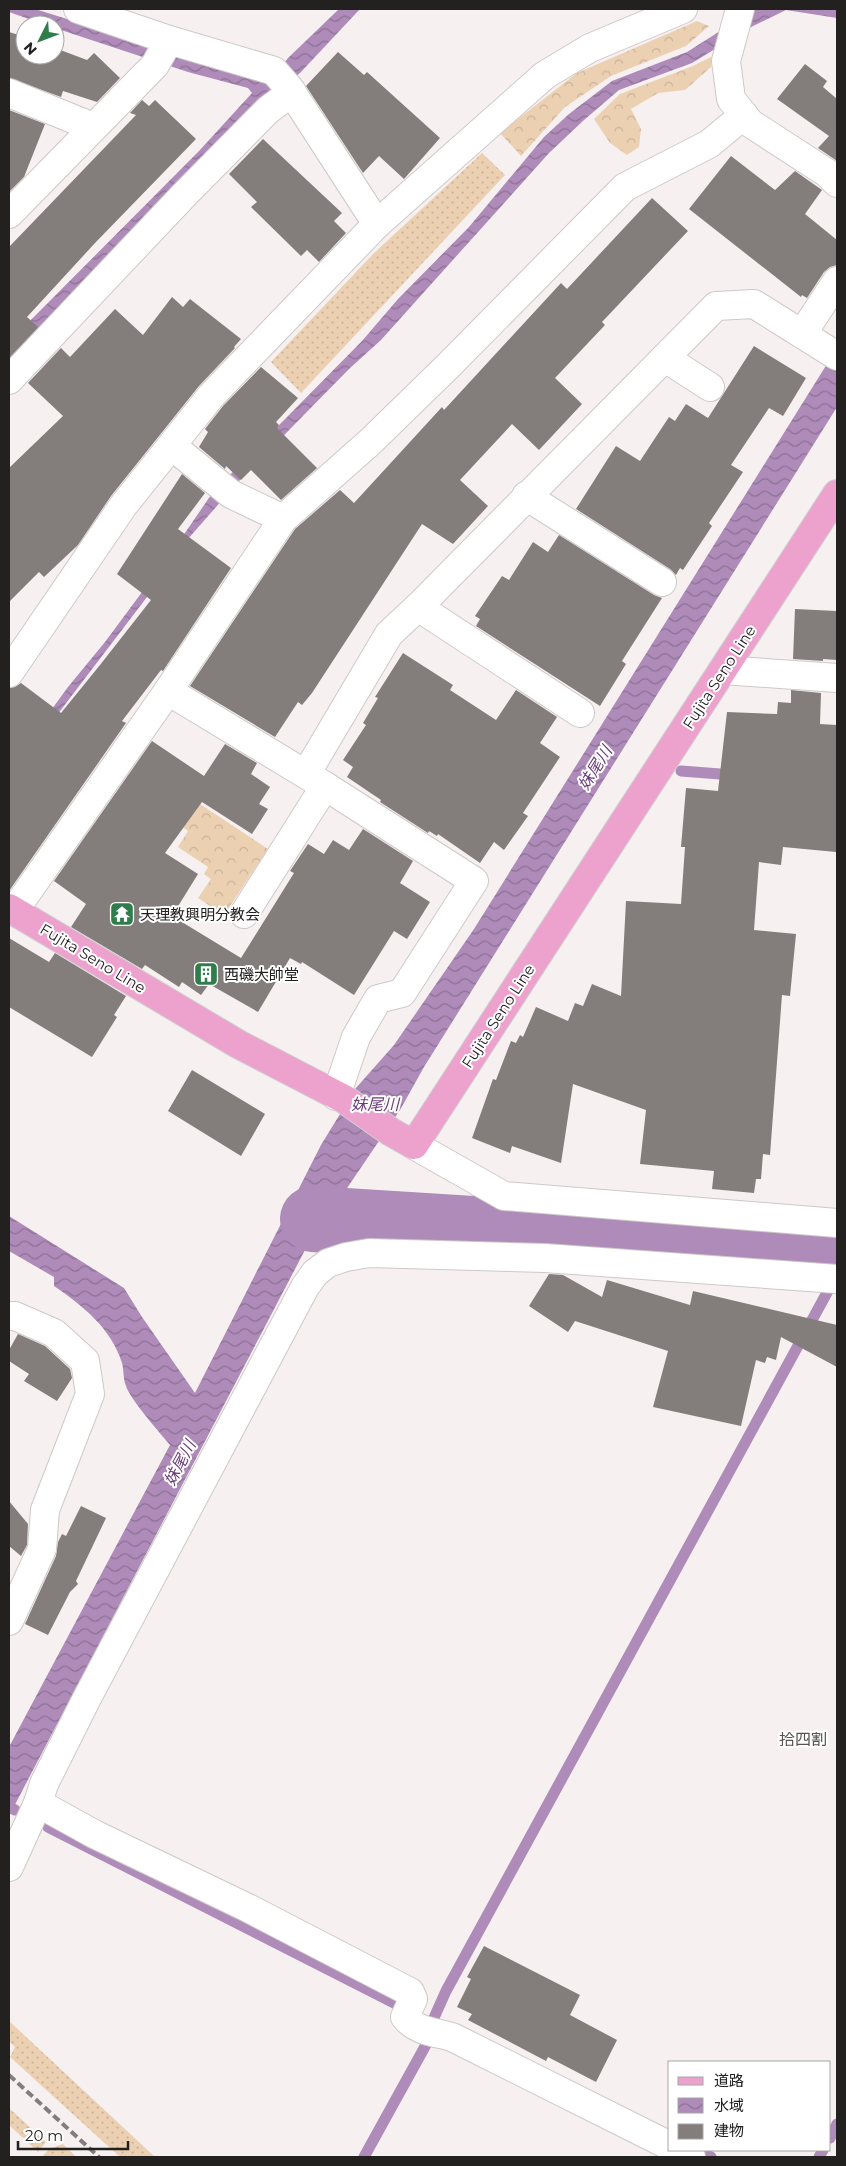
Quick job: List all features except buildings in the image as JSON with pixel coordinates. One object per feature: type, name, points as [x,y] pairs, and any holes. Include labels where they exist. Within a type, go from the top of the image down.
[{"type":"main road","name":"Fujita Seno Line","points":[[11,910],[238,1044],[340,1097],[391,1132],[414,1145],[723,670],[833,508]]},
{"type":"street","points":[[78,9],[163,49],[284,82],[377,224]]},
{"type":"street","points":[[9,673],[123,506],[211,396],[377,224],[545,75],[590,48],[683,9]]},
{"type":"street","points":[[739,13],[726,61],[731,99],[750,123],[827,173],[837,183]]},
{"type":"street","points":[[9,214],[93,127],[163,49]]},
{"type":"street","points":[[9,380],[184,195],[268,110],[284,82]]},
{"type":"street","points":[[9,93],[93,127]]},
{"type":"street","points":[[11,910],[168,691],[283,519],[370,442],[625,187],[709,144],[744,115]]},
{"type":"street","points":[[244,914],[316,780],[389,634],[716,306],[754,304],[821,345],[837,281]]},
{"type":"street","points":[[664,358],[710,387]]},
{"type":"street","points":[[172,446],[225,489],[283,519]]},
{"type":"street","points":[[526,496],[662,582]]},
{"type":"street","points":[[418,607],[580,713]]},
{"type":"street","points":[[723,670],[837,678]]},
{"type":"street","points":[[168,691],[316,780],[474,881],[402,992],[378,999],[356,1037],[340,1097]]},
{"type":"street","points":[[414,1145],[504,1196],[837,1222]]},
{"type":"street","points":[[9,1867],[38,1803],[44,1784],[86,1700],[305,1287],[315,1273],[328,1263],[346,1257],[369,1253],[439,1254],[545,1258],[832,1279]]},
{"type":"street","points":[[9,1316],[15,1316],[54,1333],[85,1361],[90,1394],[45,1510],[42,1549],[9,1621]]},
{"type":"street","points":[[38,1803],[94,1834],[248,1908],[410,1992],[420,2022],[668,2145]]},
{"type":"street","points":[[679,2151],[691,2157]]},
{"type":"green space","points":[[697,21],[709,26],[686,46],[611,76],[565,107],[521,156],[500,133],[577,73]]},
{"type":"green space","points":[[711,57],[711,67],[685,90],[658,93],[631,109],[641,129],[639,147],[627,155],[610,143],[594,119],[620,94],[693,66]]},
{"type":"green space","points":[[482,153],[505,175],[301,393],[271,362],[373,254]]},
{"type":"green space","points":[[194,800],[268,849],[224,915],[198,898],[211,879],[204,874],[208,867],[178,847],[188,831],[178,824]]},
{"type":"green space","points":[[9,2021],[155,2157],[120,2157],[10,2057],[15,2047],[9,2041]]},
{"type":"green space","points":[[9,2108],[46,2142],[38,2152],[9,2125]]},
{"type":"green space","points":[[63,2144],[76,2157],[42,2157],[49,2149]]},
{"type":"water","points":[[9,9],[35,9],[54,15],[18,15],[9,12]]},
{"type":"water","points":[[339,9],[360,9],[300,73],[237,129],[9,365],[9,342],[199,151],[252,93],[248,88],[188,72],[65,31],[65,18],[269,82],[288,58]]},
{"type":"water","points":[[755,9],[837,9],[837,18],[786,10],[753,26],[692,63],[619,90],[584,120],[549,153],[381,340],[349,369],[238,482],[187,540],[147,597],[9,778],[9,768],[68,687],[105,642],[174,549],[213,492],[362,341],[398,299],[469,227],[544,137],[569,114],[612,81],[687,52]]},
{"type":"water","name":"妹尾川","points":[[837,348],[837,407],[424,1067],[400,1110],[305,1250],[9,1816],[9,1747],[170,1445],[133,1399],[124,1380],[122,1363],[117,1350],[95,1319],[54,1286],[54,1277],[9,1251],[9,1216],[124,1288],[195,1393],[321,1145],[356,1088],[394,1045],[474,929]]},
{"type":"waterway","points":[[681,771],[733,775]]},
{"type":"waterway","points":[[313,1219],[568,1235],[837,1257]]},
{"type":"waterway","points":[[433,2020],[446,1991],[835,1278]]},
{"type":"waterway","points":[[9,1807],[15,1810]]},
{"type":"waterway","points":[[48,1827],[410,2011]]},
{"type":"waterway","points":[[364,2157],[433,2032]]},
{"type":"waterway","points":[[831,2136],[837,2124]]},
{"type":"waterway","points":[[698,2151],[711,2157]]},
{"type":"waterway","points":[[819,2157],[822,2151]]},
{"type":"railway","points":[[9,2075],[99,2157]]},
{"type":"place","name":"天理教興明分教会","points":[[122,914]]},
{"type":"place","name":"西磯大帥堂","points":[[206,974]]},
{"type":"district","name":"拾四割","points":[[803,1739]]}]
